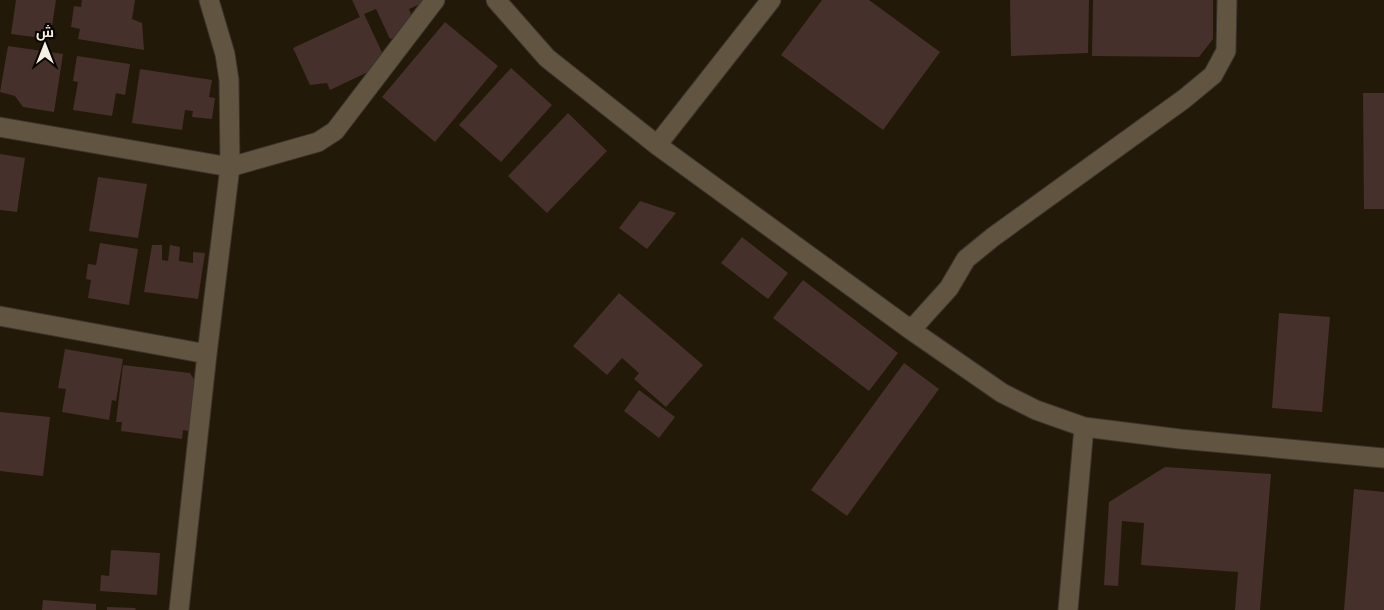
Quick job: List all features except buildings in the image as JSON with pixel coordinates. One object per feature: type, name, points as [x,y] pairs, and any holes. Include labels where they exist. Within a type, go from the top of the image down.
[{"type":"street","points":[[179,610],[207,354],[230,168],[229,80],[209,0]]},
{"type":"street","points":[[0,127],[230,168],[318,142],[335,131],[435,0]]},
{"type":"street","points":[[496,0],[547,58],[657,145],[911,330],[1002,393],[1036,410],[1084,427],[1180,439],[1384,458]]},
{"type":"street","points":[[657,145],[771,0]]},
{"type":"street","points":[[911,330],[949,288],[966,259],[993,237],[1184,99],[1213,75],[1226,51],[1227,0]]},
{"type":"street","points":[[0,316],[207,354]]},
{"type":"street","points":[[1068,610],[1084,427]]}]
